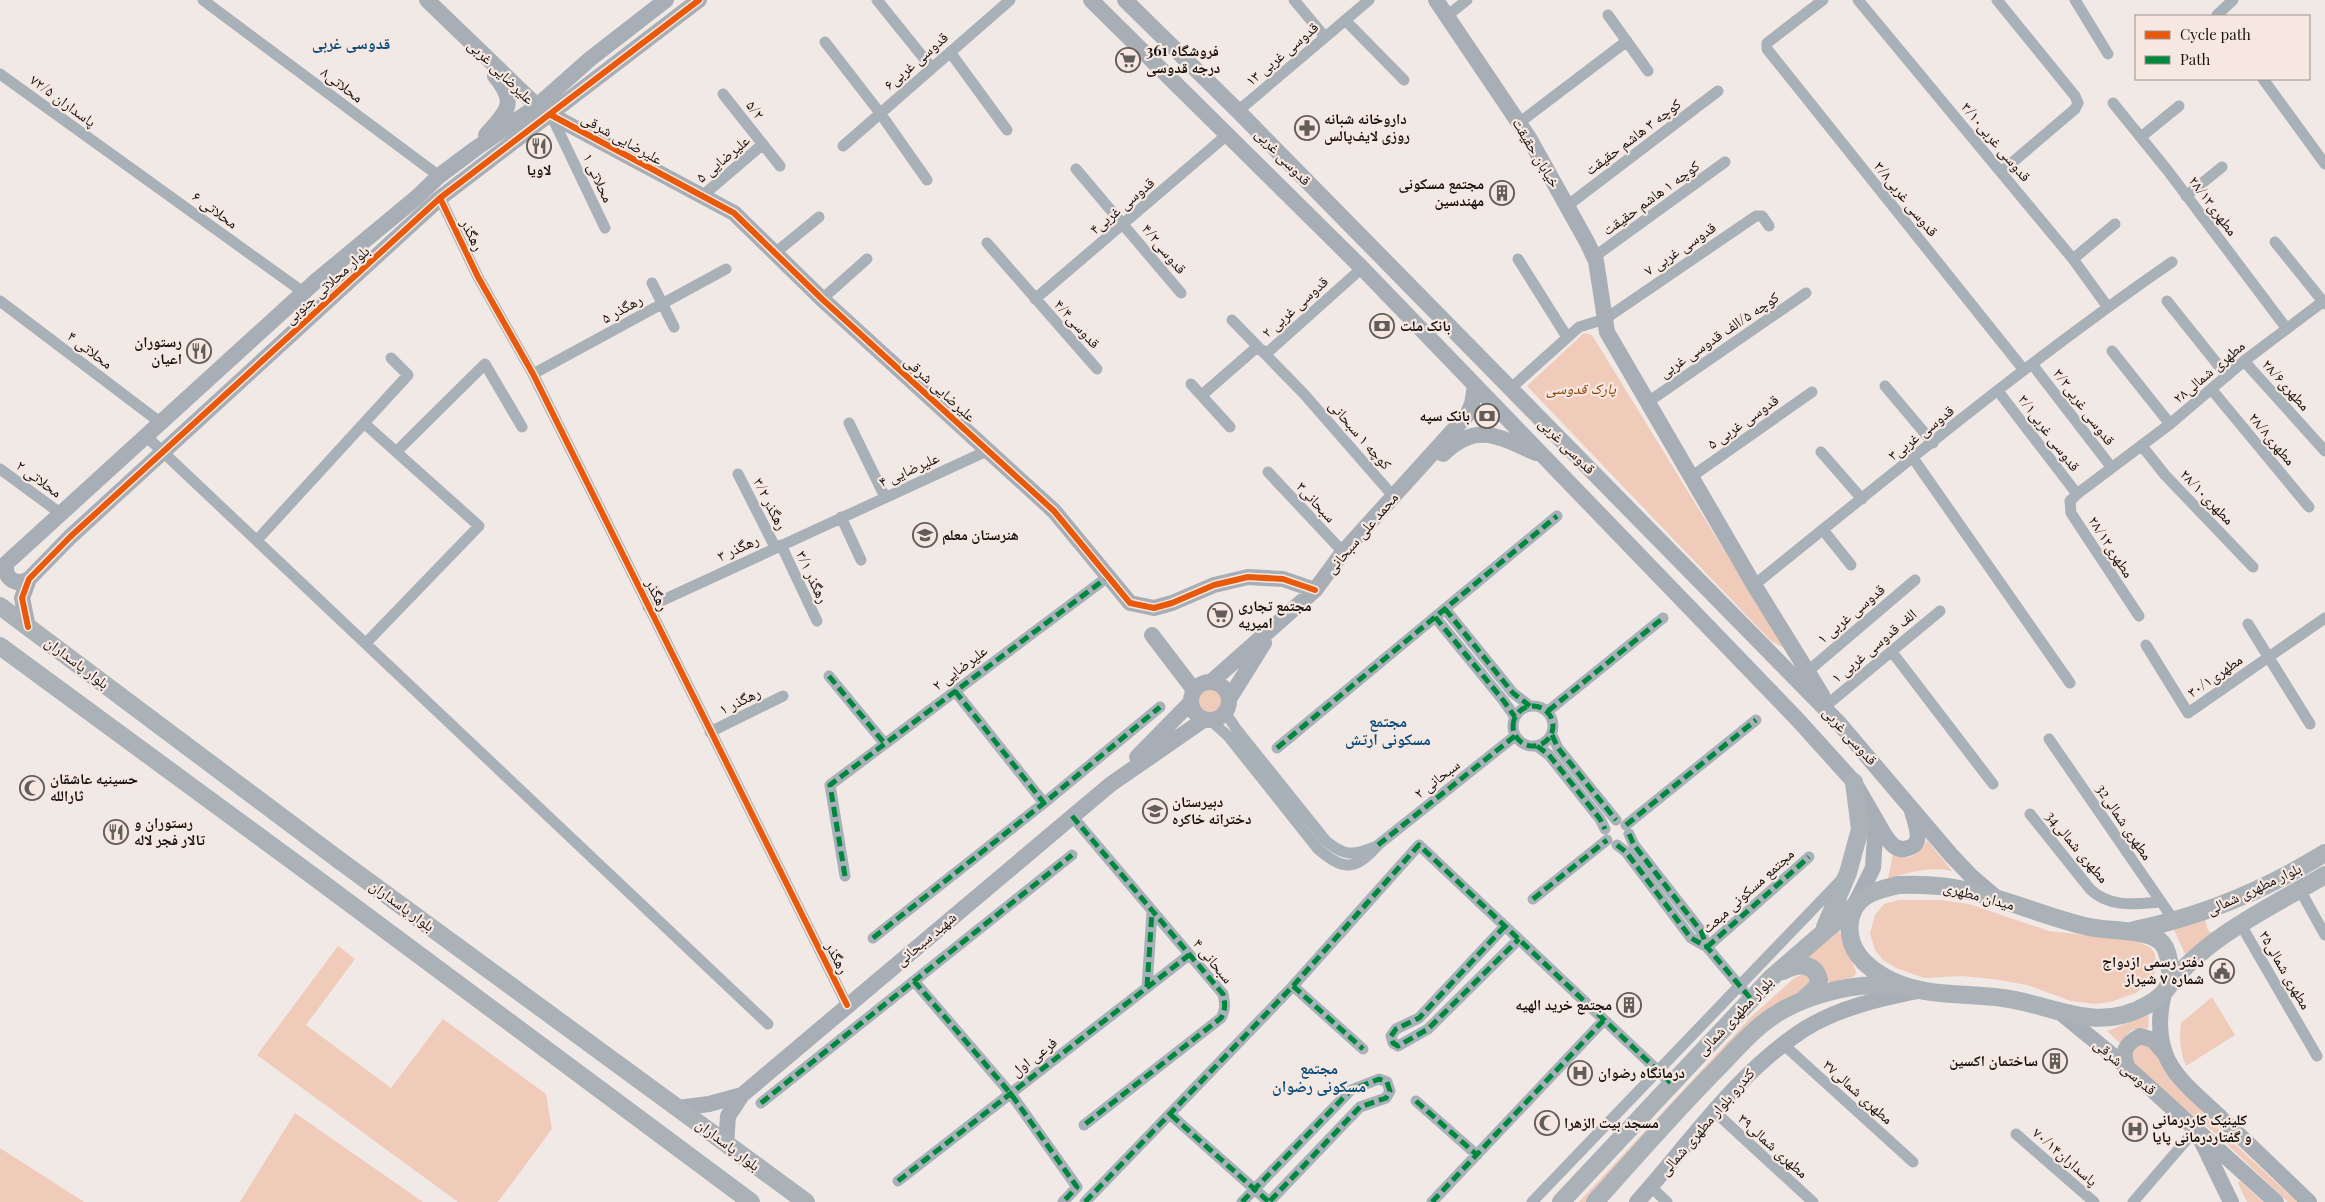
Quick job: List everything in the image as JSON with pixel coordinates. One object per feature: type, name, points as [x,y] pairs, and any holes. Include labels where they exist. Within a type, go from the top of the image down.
[{"type":"main road","name":"بلوار پاسداران","points":[[0,606],[339,860],[806,1202]]},
{"type":"main road","name":"بلوار پاسداران","points":[[0,646],[323,883],[751,1202]]},
{"type":"main road","points":[[1823,933],[1848,873],[1860,829],[1854,782]]},
{"type":"main road","name":"بلوار مطهرى شمالى","points":[[2123,932],[2175,922],[2212,910],[2272,884],[2325,853]]},
{"type":"main road","points":[[323,883],[339,860]]},
{"type":"main road","name":"بلوار مطهرى شمالى","points":[[2166,990],[2188,963],[2236,928],[2325,875]]},
{"type":"main road","name":"میدان مطهری","points":[[1855,904],[1881,889],[1920,884],[1969,890],[2061,920],[2147,935],[2160,940],[2166,949],[2169,964],[2166,990]]},
{"type":"main road","points":[[1855,904],[1850,916],[1850,929],[1858,956],[1875,971],[1918,991],[1971,993],[2015,999],[2061,1013],[2086,1018],[2121,1015],[2139,1010],[2166,990]]},
{"type":"main road","name":"بلوار مطهری شمالی","points":[[1561,1202],[1665,1077],[1745,992],[1772,977],[1855,904]]},
{"type":"main road","points":[[2212,910],[2210,919],[2214,927],[2222,932],[2236,928]]},
{"type":"main road","points":[[1772,977],[1794,966],[1804,965],[1814,969],[1819,980],[1817,987],[1801,1001]]},
{"type":"main road","name":"بلوار مطهری شمالی","points":[[1595,1202],[1664,1124],[1762,1024],[1801,1001],[1861,984],[1883,985],[1918,991]]},
{"type":"street","name":"محلاتی۸","points":[[203,0],[439,176]]},
{"type":"street","name":"علیرضایی غربی","points":[[427,0],[464,37],[544,110]]},
{"type":"street","name":"بلوار محلاتی جنوبی","points":[[28,627],[22,598],[29,579],[70,537],[440,198],[494,156],[544,110],[590,59],[666,0]]},
{"type":"street","name":"بلوار محلاتی جنوبی","points":[[3,568],[60,513],[146,437],[303,292],[416,198],[439,176],[474,149],[544,110],[699,0]]},
{"type":"street","points":[[877,0],[931,67]]},
{"type":"street","name":"قدوسی غربی۶","points":[[842,146],[1010,0]]},
{"type":"street","name":"قدوسی غربی","points":[[1090,0],[1362,268],[1798,720],[1854,782],[1893,845],[1902,849],[1910,848],[1916,844],[1918,837],[1910,806]]},
{"type":"street","name":"قدوسی غربی","points":[[1125,0],[1238,111],[1838,722],[1971,876],[2000,900]]},
{"type":"street","points":[[1294,0],[1325,37]]},
{"type":"street","name":"۱۳ قدوسی غربی","points":[[1238,111],[1369,0]]},
{"type":"street","name":"خیابان حقیقت","points":[[1436,0],[1519,123],[1567,206],[1594,257],[1607,332],[1754,585],[1838,722]]},
{"type":"street","points":[[1446,16],[1467,0]]},
{"type":"street","name":"قدوسی غربی۳/۸","points":[[1823,0],[1767,43],[1766,49],[2028,367]]},
{"type":"street","name":"قدوسی غربی۳/۱۰","points":[[1858,0],[2073,259],[2107,306]]},
{"type":"street","points":[[1997,0],[2078,102],[2075,109],[2001,172]]},
{"type":"street","points":[[2075,0],[2108,54]]},
{"type":"street","points":[[2217,15],[2233,0]]},
{"type":"street","points":[[1608,15],[1648,71]]},
{"type":"street","points":[[1346,20],[1404,80]]},
{"type":"street","points":[[1135,44],[1152,26]]},
{"type":"street","name":"علیرضایی غربی","points":[[464,37],[506,89],[508,96],[505,112],[474,149]]},
{"type":"street","points":[[1519,123],[1627,41]]},
{"type":"street","points":[[825,42],[880,113],[927,180]]},
{"type":"street","points":[[950,52],[1007,130]]},
{"type":"street","name":"۷۲/۵ پاسداران","points":[[0,74],[109,153]]},
{"type":"street","points":[[2265,80],[2325,164]]},
{"type":"street","name":"کوچه ۳ هاشم حقیقت","points":[[1567,206],[1718,91]]},
{"type":"street","name":"۵/۲","points":[[724,94],[780,166]]},
{"type":"street","name":"مطهری۲۸/۱۳","points":[[2113,103],[2141,137],[2286,329]]},
{"type":"street","points":[[2141,137],[2179,106]]},
{"type":"street","name":"علیرضایی شرقی","points":[[544,110],[734,213],[822,299],[989,450],[1054,512],[1130,603],[1154,608],[1172,603],[1214,585],[1248,577],[1283,578],[1315,590]]},
{"type":"street","name":"۱ محلاتی","points":[[544,110],[605,228]]},
{"type":"street","name":"قدوسی غربی۴","points":[[1035,299],[1228,134]]},
{"type":"street","name":"۵ علیرضایی","points":[[701,196],[763,144]]},
{"type":"street","name":"۶ محلاتی","points":[[109,153],[303,292]]},
{"type":"street","name":"کوچه ۱ هاشم حقیقت","points":[[1594,257],[1725,162]]},
{"type":"street","points":[[2186,196],[2222,167]]},
{"type":"street","name":"قدوسی۴/۲","points":[[1076,169],[1181,293]]},
{"type":"street","name":"رهگذر","points":[[440,198],[478,277],[533,374],[846,1005]]},
{"type":"street","name":"۷ قدوسی غربی","points":[[1605,319],[1756,216],[1762,216],[1769,226]]},
{"type":"street","points":[[775,253],[819,217]]},
{"type":"street","points":[[2073,259],[2115,224]]},
{"type":"street","points":[[1338,244],[1354,229]]},
{"type":"street","points":[[2275,242],[2324,302]]},
{"type":"street","name":"قدوسی۴/۴","points":[[987,243],[1097,369]]},
{"type":"street","points":[[822,299],[867,259]]},
{"type":"street","points":[[1518,259],[1567,337]]},
{"type":"street","name":"قدوسی غربی۳","points":[[1754,585],[2028,367],[2107,306],[2172,262]]},
{"type":"street","name":"۲ قدوسی غربی","points":[[1202,395],[1257,347],[1267,353],[1362,268]]},
{"type":"street","name":"۵ رهگذر","points":[[533,374],[726,269]]},
{"type":"street","points":[[652,283],[674,327]]},
{"type":"street","name":"کوچه ۵/الف قدوسی غربی","points":[[1648,402],[1806,293]]},
{"type":"street","name":"۴ محلاتی","points":[[0,301],[161,423]]},
{"type":"street","points":[[2167,301],[2227,376]]},
{"type":"street","name":"مطهرى شمالى۲۸","points":[[2076,494],[2142,446],[2212,390],[2244,361],[2324,302]]},
{"type":"street","points":[[1510,389],[1579,327],[1605,319]]},
{"type":"street","name":"کوچه ۱ سبحانی","points":[[1232,320],[1304,394],[1393,496]]},
{"type":"street","points":[[2112,351],[2170,424]]},
{"type":"street","points":[[257,540],[408,375],[391,358]]},
{"type":"street","name":"مطهری۲۸/۶","points":[[2244,361],[2325,451]]},
{"type":"street","points":[[396,452],[485,364],[522,427]]},
{"type":"street","name":"قدوسی غربی۳/۳","points":[[2028,367],[2112,468]]},
{"type":"street","points":[[1191,384],[1230,427]]},
{"type":"street","name":"محمد علی سبحانی","points":[[1211,682],[1315,590],[1342,552],[1467,415],[1472,404],[1475,386]]},
{"type":"street","points":[[1885,386],[1933,442]]},
{"type":"street","name":"مطهری۲۸/۸","points":[[2212,390],[2309,507]]},
{"type":"street","name":"قدوسی غربی۳/۱","points":[[1998,391],[2076,494]]},
{"type":"street","name":"۵ قدوسی غربی","points":[[1691,477],[1812,392]]},
{"type":"street","points":[[849,423],[885,497]]},
{"type":"street","points":[[365,424],[479,526],[366,643]]},
{"type":"street","name":"محمد علی سبحانی","points":[[1409,480],[1418,478],[1451,446],[1470,435],[1484,433],[1496,435],[1544,456]]},
{"type":"street","points":[[146,437],[768,1024]]},
{"type":"street","name":"مطهری۲۸/۱۰","points":[[2142,446],[2164,475],[2253,567]]},
{"type":"street","name":"۴ علیرضایی","points":[[841,516],[989,450]]},
{"type":"street","points":[[1820,452],[1862,500]]},
{"type":"street","points":[[1913,458],[2070,683]]},
{"type":"street","name":"۲ محلاتی","points":[[0,469],[60,513]]},
{"type":"street","name":"سبحانی۳","points":[[1268,472],[1342,552]]},
{"type":"street","name":"۳/۲ رهگذر","points":[[738,474],[778,546]]},
{"type":"street","name":"مطهری۲۸/۱۲","points":[[2076,494],[2070,501],[2071,513],[2139,616]]},
{"type":"street","points":[[841,516],[861,560]]},
{"type":"street","name":"۳ رهگذر","points":[[648,607],[841,516]]},
{"type":"street","points":[[1277,748],[1557,516]]},
{"type":"street","points":[[1823,530],[1851,565]]},
{"type":"street","name":"۳/۱ رهگذر","points":[[778,546],[817,621]]},
{"type":"street","points":[[3,568],[12,581],[24,582],[29,579]]},
{"type":"street","name":"۲ علیرضایی","points":[[845,876],[830,785],[1109,576]]},
{"type":"street","name":"۱ قدوسی غربی","points":[[1807,672],[1915,580]]},
{"type":"street","points":[[1445,609],[1513,693],[1530,706]]},
{"type":"street","name":"۱ الف قدوسی غربی","points":[[1828,704],[1940,612]]},
{"type":"street","points":[[1435,617],[1503,700],[1515,718]]},
{"type":"street","points":[[1548,711],[1663,618]]},
{"type":"street","name":"مطهری۳۰/۱","points":[[2146,644],[2188,713],[2325,618]]},
{"type":"street","points":[[2248,624],[2310,724]]},
{"type":"street","name":"محمد علی سبحانی","points":[[1227,705],[1273,628]]},
{"type":"street","points":[[1152,635],[1192,696],[1196,714],[1207,719],[1228,736],[1307,827]]},
{"type":"street","points":[[1892,652],[1993,784]]},
{"type":"street","points":[[829,676],[885,744]]},
{"type":"street","points":[[1192,696],[1204,682],[1211,682],[1223,687],[1227,705],[1237,730],[1307,827]]},
{"type":"street","points":[[955,691],[1044,803]]},
{"type":"street","name":"۱ رهگذر","points":[[710,732],[783,696]]},
{"type":"street","name":"شهید سبحانی","points":[[1111,784],[1192,696]]},
{"type":"street","points":[[1207,719],[1221,716],[1227,705]]},
{"type":"street","points":[[1537,746],[1548,740],[1552,735],[1554,722],[1548,711],[1536,706],[1530,706],[1524,708],[1515,718],[1513,724],[1515,736],[1524,745],[1537,746],[1549,755],[1600,819],[1609,838],[1626,852],[1691,938],[1707,947],[1745,992],[1848,873]]},
{"type":"street","points":[[873,938],[1044,803],[1160,707]]},
{"type":"street","name":"شهید سبحانی","points":[[742,1095],[846,1005],[1111,784],[1207,719]]},
{"type":"street","points":[[1624,826],[1756,720]]},
{"type":"street","points":[[1552,735],[1558,748],[1624,826],[1634,845],[1701,930],[1707,947]]},
{"type":"street","name":"سبحانی ۲","points":[[1307,827],[1318,849],[1332,861],[1347,865],[1363,862],[1378,846],[1515,736]]},
{"type":"street","name":"32مطهرى شمالى","points":[[2049,738],[2175,922]]},
{"type":"street","name":"34مطهرى شمالى","points":[[2030,814],[2090,889],[2100,897],[2130,905],[2160,902]]},
{"type":"street","name":"سبحانی ۴","points":[[1072,816],[1222,994],[1225,1010],[1221,1018],[1084,1125]]},
{"type":"street","points":[[1855,904],[1873,868],[1876,820]]},
{"type":"street","points":[[1609,838],[1609,823],[1624,826]]},
{"type":"street","points":[[1609,838],[1624,842],[1624,826]]},
{"type":"street","points":[[1533,899],[1609,838]]},
{"type":"street","points":[[1085,1202],[1171,1115],[1293,986],[1419,845],[1665,1077],[1532,1202]]},
{"type":"street","points":[[761,1102],[1072,855]]},
{"type":"street","name":"مجتمع مسکونی مبعث","points":[[1707,947],[1809,857]]},
{"type":"street","points":[[2300,890],[2325,935]]},
{"type":"street","points":[[1664,902],[1673,895]]},
{"type":"street","points":[[1147,987],[1152,912]]},
{"type":"street","points":[[1505,926],[1419,1018],[1396,1029],[1391,1036],[1393,1044],[1398,1046],[1428,1029],[1519,939]]},
{"type":"street","name":"مطهرى شمالى۳۵","points":[[2236,928],[2317,1056]]},
{"type":"street","name":"فرعی اول","points":[[898,1181],[1189,955]]},
{"type":"street","points":[[914,981],[1011,1094],[1077,1187],[1063,1202]]},
{"type":"street","points":[[1293,986],[1363,1049]]},
{"type":"street","name":"قدوسی شرقی","points":[[2166,990],[2160,1011],[2160,1032],[2165,1054],[2178,1074],[2309,1202]]},
{"type":"street","name":"کندرو بلوار مطهری شمالی","points":[[1637,1202],[1714,1111],[1755,1067],[1784,1045],[1804,1030],[1854,1006],[1877,999],[1918,991]]},
{"type":"street","name":"قدوسی شرقی","points":[[2061,1013],[2128,1068],[2276,1202]]},
{"type":"street","points":[[1432,1202],[1604,1020]]},
{"type":"street","points":[[2128,1068],[2124,1054],[2126,1047],[2130,1041],[2140,1036],[2153,1040],[2165,1054]]},
{"type":"street","name":"مطهرى شمالى۳۷","points":[[1784,1045],[1913,1162]]},
{"type":"street","points":[[1171,1115],[1255,1189],[1269,1202],[1360,1107],[1386,1098],[1390,1091],[1387,1082],[1379,1079],[1352,1090],[1255,1189],[1242,1202]]},
{"type":"street","points":[[678,1108],[709,1104],[742,1095]]},
{"type":"street","points":[[726,1144],[728,1116],[742,1095]]},
{"type":"street","points":[[1416,1101],[1477,1155]]},
{"type":"street","name":"مطهرى شمالى۳۹","points":[[1714,1111],[1813,1202]]},
{"type":"street","points":[[2133,1202],[2196,1129],[2231,1202]]},
{"type":"street","name":"پاسداران۷۰/۱۴","points":[[2016,1134],[2094,1202]]},
{"type":"street","points":[[1651,1187],[1667,1202]]},
{"type":"green space","name":"پارک قدوسی","points":[[1584,333],[1592,335],[1784,648],[1771,641],[1527,386]]},
{"type":"green space","points":[[1210,689],[1219,692],[1222,701],[1219,710],[1210,713],[1201,710],[1198,701],[1201,692]]},
{"type":"green space","points":[[1927,840],[1952,871],[1920,870],[1888,879],[1893,854],[1904,857],[1913,856],[1921,850]]},
{"type":"green space","points":[[1899,900],[1940,900],[1969,904],[2049,931],[2137,941],[2151,948],[2155,954],[2156,969],[2152,979],[2136,993],[2110,1002],[2095,1004],[2071,1001],[2027,985],[1993,979],[1962,976],[1924,978],[1896,968],[1883,960],[1875,950],[1870,933],[1875,915],[1884,904]]},
{"type":"green space","points":[[2205,919],[2208,930],[2214,935],[2185,954],[2174,930]]},
{"type":"green space","points":[[1839,930],[1856,971],[1855,976],[1830,985],[1825,973],[1806,958]]},
{"type":"green space","points":[[338,946],[355,959],[306,1025],[391,1088],[443,1019],[546,1094],[552,1129],[498,1202],[458,1202],[257,1055]]},
{"type":"green space","points":[[1804,973],[1813,979],[1587,1202],[1579,1202],[1750,1018],[1793,979]]},
{"type":"green space","points":[[2212,997],[2235,1035],[2186,1066],[2180,1045],[2181,1023]]},
{"type":"green space","points":[[2149,1015],[2148,1029],[2139,1028],[2132,1030],[2121,1044],[2107,1031]]},
{"type":"green space","points":[[2144,1040],[2207,1118],[2297,1202],[2288,1202],[2216,1134],[2135,1068],[2130,1049]]},
{"type":"green space","points":[[295,1113],[423,1202],[240,1202]]},
{"type":"green space","points":[[0,1148],[84,1202],[0,1202]]},
{"type":"green space","points":[[2240,1181],[2263,1202],[2247,1202],[2238,1183]]},
{"type":"marked path","points":[[1277,748],[1557,516]]},
{"type":"marked path","points":[[845,876],[830,785],[1109,576]]},
{"type":"marked path","points":[[1445,609],[1513,693],[1530,706]]},
{"type":"marked path","points":[[1435,617],[1515,717]]},
{"type":"marked path","points":[[1548,711],[1663,618]]},
{"type":"marked path","points":[[829,676],[885,744]]},
{"type":"marked path","points":[[955,691],[1044,803]]},
{"type":"marked path","points":[[1537,706],[1544,709],[1550,715],[1553,726],[1552,734],[1544,743],[1537,746],[1529,746],[1522,743],[1514,734],[1513,722],[1516,715],[1525,707],[1537,706]]},
{"type":"marked path","points":[[873,938],[1044,803],[1160,707]]},
{"type":"marked path","points":[[1626,825],[1756,720]]},
{"type":"marked path","points":[[1552,735],[1558,748],[1616,820]]},
{"type":"marked path","points":[[1378,845],[1515,736]]},
{"type":"marked path","points":[[1537,746],[1549,755],[1600,819],[1605,829]]},
{"type":"marked path","points":[[1072,816],[1223,994],[1225,1004],[1221,1018],[1084,1125]]},
{"type":"marked path","points":[[1629,834],[1634,845],[1701,931],[1707,947],[1751,999]]},
{"type":"marked path","points":[[1533,899],[1607,840]]},
{"type":"marked path","points":[[1085,1202],[1293,986],[1419,845],[1671,1083]]},
{"type":"marked path","points":[[1617,845],[1626,852],[1691,938],[1707,947]]},
{"type":"marked path","points":[[761,1103],[1072,855]]},
{"type":"marked path","points":[[1707,947],[1809,857]]},
{"type":"marked path","points":[[1147,987],[1152,912]]},
{"type":"marked path","points":[[1505,926],[1419,1018],[1396,1029],[1391,1036],[1393,1043],[1398,1046],[1428,1029],[1519,939]]},
{"type":"marked path","points":[[898,1181],[1189,955]]},
{"type":"marked path","points":[[914,981],[1011,1094],[1077,1187],[1063,1202]]},
{"type":"marked path","points":[[1293,986],[1363,1049]]},
{"type":"marked path","points":[[1432,1202],[1604,1020]]},
{"type":"marked path","points":[[1242,1202],[1351,1090],[1379,1079],[1387,1082],[1390,1091],[1386,1098],[1360,1107],[1269,1202]]},
{"type":"marked path","points":[[1416,1101],[1477,1155]]},
{"type":"marked path","points":[[1171,1115],[1269,1202]]},
{"type":"cycle path","points":[[28,627],[22,598],[29,579],[70,537],[440,198],[699,0]]},
{"type":"cycle path","points":[[551,115],[734,213],[822,299],[1054,511],[1130,603],[1154,608],[1172,603],[1214,585],[1248,577],[1283,579],[1315,590]]},
{"type":"cycle path","points":[[440,198],[478,277],[533,374],[847,1005]]},
{"type":"place","name":"فروشگاه 361 درجه قدوسی","points":[[1128,60]]},
{"type":"place","name":"داروخانه شبانه روزی لایف‌پالس","points":[[1307,128]]},
{"type":"place","name":"لاویا","points":[[539,146]]},
{"type":"place","name":"مجتمع مسکونی مهندسین","points":[[1502,193]]},
{"type":"place","name":"بانک ملت","points":[[1382,326]]},
{"type":"place","name":"رستوران اعیان","points":[[199,351]]},
{"type":"place","name":"بانک سپه","points":[[1487,416]]},
{"type":"place","name":"هنرستان معلم","points":[[925,535]]},
{"type":"place","name":"مجتمع تجاری امیریه","points":[[1220,615]]},
{"type":"place","name":"حسینیه عاشقان ثارالله","points":[[32,788]]},
{"type":"place","name":"دبیرستان دخترانه خاکره","points":[[1155,811]]},
{"type":"place","name":"رستوران و تالار فجر لاله","points":[[116,832]]},
{"type":"place","name":"دفتر رسمی ازدواج شماره ۷ شیراز","points":[[2222,971]]},
{"type":"place","name":"مجتمع خرید الهیه","points":[[1629,1005]]},
{"type":"place","name":"ساختمان اکسین","points":[[2055,1061]]},
{"type":"place","name":"درمانگاه رضوان","points":[[1580,1073]]},
{"type":"place","name":"مسجد بیت الزهرا","points":[[1547,1123]]},
{"type":"place","name":"کلینیک کاردرمانی و گفتاردرمانی پایا","points":[[2135,1129]]},
{"type":"district","name":"قدوسی غربی","points":[[351,43]]},
{"type":"district","name":"مجتمع مسکونی ارتش","points":[[1388,730]]},
{"type":"district","name":"مجتمع مسکونی رضوان","points":[[1319,1077]]}]
